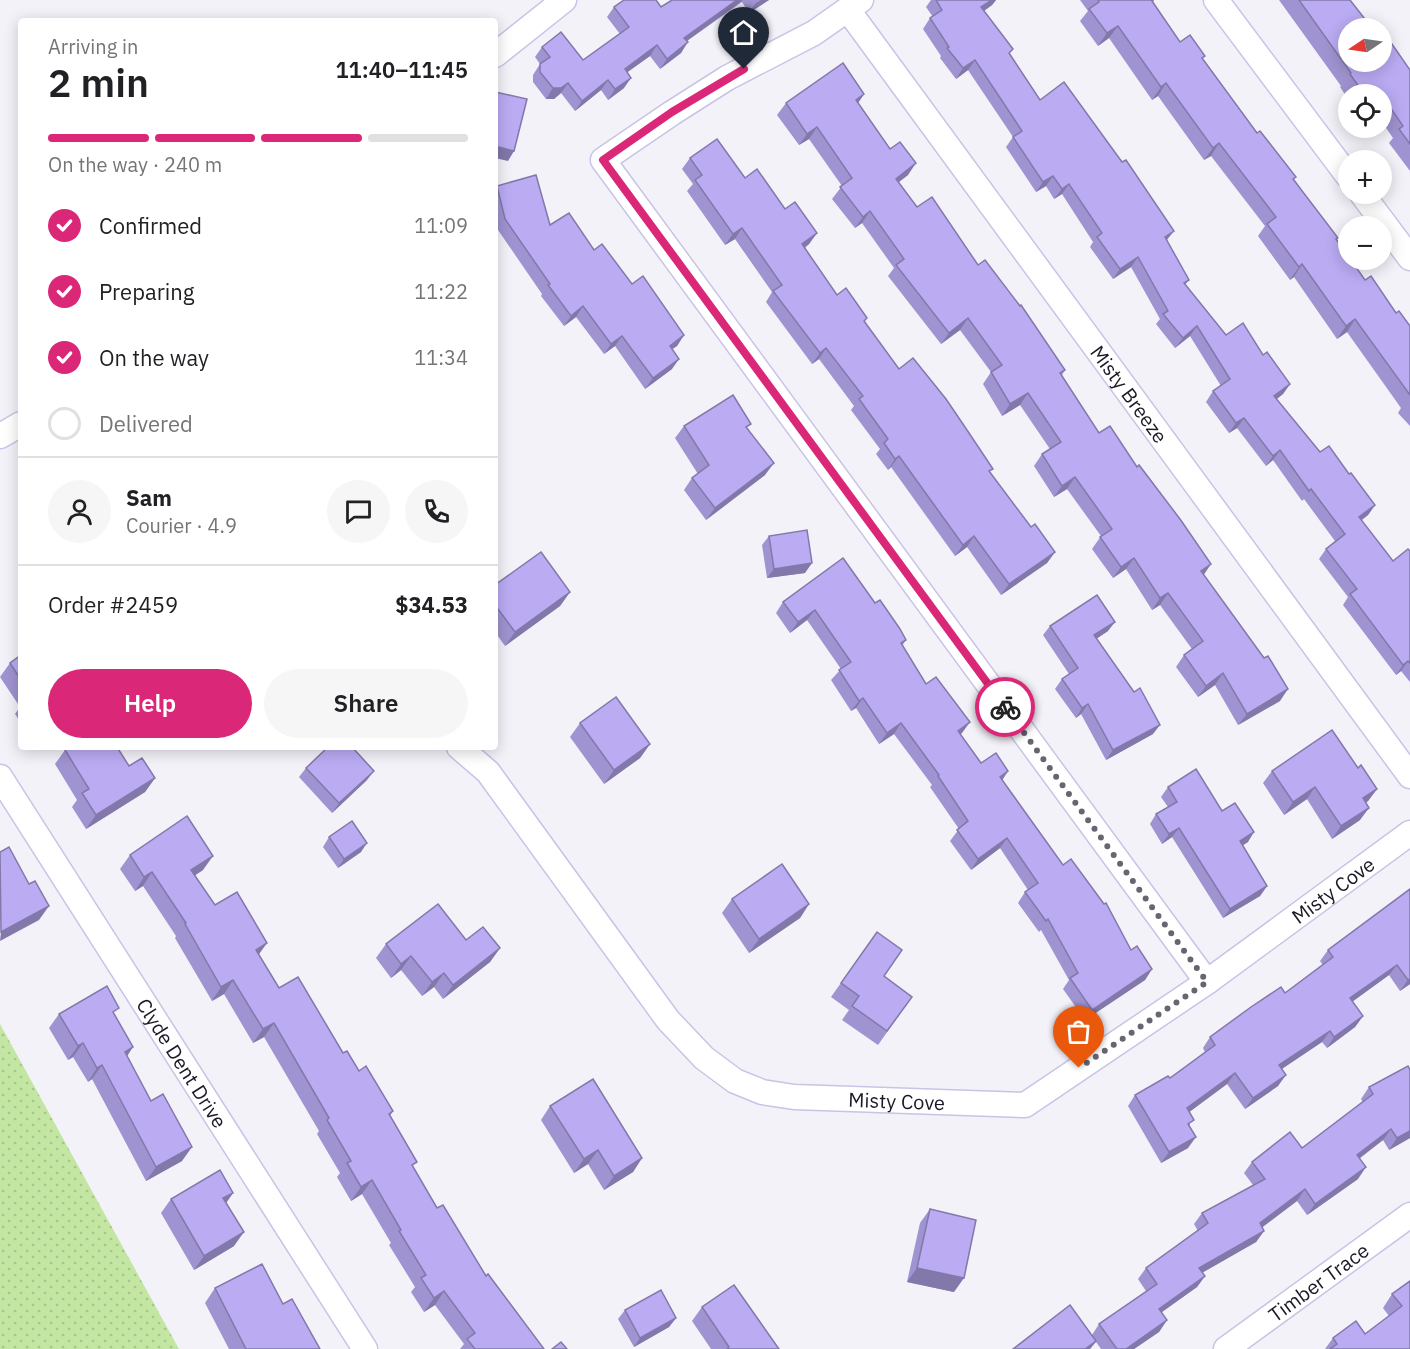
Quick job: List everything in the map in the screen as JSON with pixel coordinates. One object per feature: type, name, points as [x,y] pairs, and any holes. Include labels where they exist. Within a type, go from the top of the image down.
[{"type":"street","points":[[498,53],[564,0]]},
{"type":"street","points":[[1216,0],[1338,163]]},
{"type":"street","points":[[854,5],[814,33],[727,78],[672,112],[603,160],[1207,982]]},
{"type":"street","name":"Misty Breeze","points":[[854,5],[1410,776]]},
{"type":"street","points":[[1370,204],[1410,258]]},
{"type":"street","points":[[0,436],[18,426]]},
{"type":"street","name":"Misty Cove","points":[[463,750],[489,772],[668,1020],[704,1058],[735,1081],[762,1092],[794,1097],[1025,1105],[1207,982],[1410,833]]},
{"type":"street","name":"Clyde Dent Drive","points":[[0,777],[365,1349]]},
{"type":"street","name":"Timber Trace","points":[[1226,1349],[1410,1215]]},
{"type":"green space","points":[[0,1024],[179,1349],[0,1349]]},
{"type":"building","points":[[624,0],[656,0],[661,7],[672,0],[737,0],[684,38],[688,42],[667,59],[657,45],[625,69],[631,78],[615,89],[608,80],[582,101],[568,83],[561,88],[553,88],[540,72],[540,64],[550,57],[542,47],[561,32],[583,60],[629,27],[614,7]]},
{"type":"building","points":[[936,0],[992,0],[981,7],[1013,49],[1009,53],[1040,100],[1064,82],[1122,162],[1126,160],[1174,231],[1165,237],[1189,280],[1184,283],[1226,335],[1243,323],[1263,355],[1267,352],[1290,384],[1274,396],[1320,452],[1329,446],[1375,505],[1359,517],[1393,561],[1408,549],[1410,551],[1410,663],[1408,661],[1403,665],[1350,594],[1357,589],[1326,549],[1345,534],[1311,489],[1309,491],[1280,450],[1273,456],[1244,418],[1236,423],[1213,391],[1230,379],[1197,326],[1183,338],[1163,314],[1168,311],[1138,257],[1120,269],[1097,237],[1102,233],[1069,184],[1062,189],[1053,176],[1043,182],[1013,137],[1022,131],[975,60],[963,68],[947,48],[949,47],[930,18],[942,10]]},
{"type":"building","points":[[1098,0],[1153,0],[1180,42],[1190,35],[1205,56],[1202,58],[1257,133],[1260,131],[1296,177],[1293,179],[1338,238],[1336,239],[1338,242],[1338,270],[1358,270],[1365,280],[1371,276],[1396,313],[1399,311],[1410,326],[1410,395],[1355,319],[1346,326],[1302,264],[1299,267],[1267,224],[1276,217],[1219,143],[1213,148],[1166,83],[1161,87],[1118,26],[1107,33],[1089,9],[1099,2]]},
{"type":"building","points":[[1299,0],[1350,0],[1364,18],[1338,18],[1338,55]]},
{"type":"building","points":[[1392,44],[1410,70],[1410,144],[1399,129],[1403,126],[1392,110],[1392,84],[1357,84],[1351,73],[1392,72]]},
{"type":"building","points":[[843,63],[864,94],[856,100],[890,149],[900,142],[916,163],[896,179],[917,207],[932,197],[978,265],[985,260],[1021,305],[1065,370],[1060,373],[1099,433],[1110,426],[1137,467],[1139,465],[1180,519],[1211,564],[1201,571],[1264,658],[1268,656],[1288,689],[1247,714],[1223,673],[1206,686],[1184,655],[1203,641],[1168,593],[1160,598],[1134,558],[1121,567],[1100,537],[1112,529],[1075,477],[1062,486],[1042,454],[1061,442],[1028,393],[1010,404],[991,372],[1002,365],[968,318],[949,333],[896,265],[904,259],[870,211],[863,217],[840,187],[852,178],[817,127],[807,134],[786,103]]},
{"type":"building","points":[[498,93],[527,99],[514,151],[498,147]]},
{"type":"building","points":[[717,139],[745,178],[757,169],[785,209],[795,202],[817,233],[802,244],[837,295],[846,288],[867,318],[864,321],[899,369],[913,358],[946,399],[967,430],[993,469],[989,471],[1031,527],[1035,524],[1055,552],[1009,584],[974,536],[963,545],[899,456],[895,459],[884,443],[888,439],[859,399],[863,396],[826,348],[820,353],[773,291],[782,285],[742,228],[733,234],[695,180],[702,175],[690,158]]},
{"type":"building","points":[[536,175],[550,225],[569,213],[594,250],[602,244],[632,284],[643,276],[684,335],[670,346],[679,359],[653,378],[622,336],[611,344],[583,306],[571,316],[505,219],[498,186]]},
{"type":"building","points":[[733,395],[751,424],[746,427],[774,463],[715,508],[692,478],[709,465],[684,426]]},
{"type":"building","points":[[807,530],[812,563],[774,569],[769,536]]},
{"type":"building","points":[[541,552],[570,592],[515,632],[498,609],[498,583]]},
{"type":"building","points":[[843,558],[875,603],[880,600],[900,629],[906,640],[901,643],[926,684],[936,677],[970,722],[958,731],[981,763],[996,753],[1008,771],[1000,777],[1063,865],[1071,859],[1104,904],[1106,903],[1131,950],[1137,946],[1152,969],[1092,1010],[1070,978],[1078,973],[1048,919],[1046,921],[1025,892],[1038,883],[1007,838],[978,859],[957,830],[968,821],[939,775],[901,723],[887,733],[863,698],[859,701],[839,670],[851,662],[815,610],[798,622],[783,602]]},
{"type":"building","points":[[1097,595],[1115,622],[1094,635],[1134,692],[1140,688],[1160,725],[1113,750],[1088,704],[1082,708],[1062,679],[1078,668],[1050,626]]},
{"type":"building","points":[[18,657],[18,675],[10,663]]},
{"type":"building","points":[[616,697],[650,744],[614,770],[580,723]]},
{"type":"building","points":[[1332,730],[1358,768],[1361,765],[1377,789],[1363,798],[1369,808],[1341,826],[1315,787],[1293,802],[1272,771]]},
{"type":"building","points":[[65,750],[119,750],[129,766],[142,758],[155,778],[96,815],[82,793],[89,789]]},
{"type":"building","points":[[325,750],[355,750],[374,771],[339,803],[306,768]]},
{"type":"building","points":[[1196,769],[1222,811],[1235,803],[1254,832],[1240,841],[1267,886],[1230,909],[1179,828],[1169,834],[1156,814],[1177,802],[1168,787]]},
{"type":"building","points":[[187,816],[213,856],[191,870],[215,905],[237,892],[267,943],[256,950],[279,988],[298,977],[343,1053],[347,1051],[359,1071],[366,1066],[393,1111],[389,1114],[417,1162],[412,1165],[437,1208],[443,1205],[486,1276],[488,1274],[544,1349],[475,1349],[467,1339],[475,1333],[444,1291],[434,1298],[421,1278],[426,1275],[372,1180],[361,1187],[347,1163],[351,1161],[327,1120],[329,1118],[274,1023],[263,1029],[233,980],[221,987],[186,923],[152,872],[144,877],[130,855]]},
{"type":"building","points":[[352,821],[367,843],[344,859],[329,837]]},
{"type":"building","points":[[9,847],[29,884],[35,881],[49,906],[1,932],[0,852]]},
{"type":"building","points":[[782,864],[809,904],[759,939],[732,899]]},
{"type":"building","points":[[1410,889],[1410,979],[1408,980],[1397,965],[1350,998],[1363,1016],[1334,1037],[1330,1031],[1279,1065],[1286,1075],[1253,1098],[1235,1073],[1187,1108],[1194,1120],[1188,1124],[1196,1137],[1169,1152],[1135,1095],[1168,1076],[1170,1078],[1215,1045],[1210,1037],[1251,1007],[1281,987],[1285,993],[1333,957],[1328,950]]},
{"type":"building","points":[[438,904],[466,940],[483,927],[500,948],[453,985],[444,973],[432,982],[411,956],[401,964],[386,944]]},
{"type":"building","points":[[877,932],[902,950],[884,976],[912,997],[887,1031],[852,1006],[859,996],[841,983]]},
{"type":"building","points":[[107,986],[119,1008],[113,1012],[133,1047],[125,1052],[151,1101],[163,1094],[192,1147],[156,1167],[102,1065],[97,1068],[83,1043],[78,1046],[59,1014]]},
{"type":"building","points":[[1408,1066],[1410,1070],[1410,1131],[1397,1138],[1391,1129],[1357,1155],[1366,1167],[1315,1204],[1305,1189],[1260,1223],[1264,1231],[1199,1268],[1205,1276],[1159,1309],[1167,1320],[1126,1349],[1117,1349],[1099,1324],[1157,1284],[1146,1268],[1208,1223],[1202,1213],[1265,1179],[1252,1162],[1290,1132],[1302,1148],[1373,1094],[1369,1087]]},
{"type":"building","points":[[593,1079],[642,1158],[614,1176],[598,1150],[584,1159],[550,1106]]},
{"type":"building","points":[[220,1170],[233,1193],[223,1198],[244,1232],[204,1256],[171,1199]]},
{"type":"building","points":[[930,1209],[976,1220],[964,1278],[917,1268]]},
{"type":"building","points":[[262,1264],[283,1304],[292,1299],[320,1349],[246,1349],[215,1288]]},
{"type":"building","points":[[1410,1281],[1410,1349],[1330,1349],[1337,1344],[1333,1338],[1356,1321],[1365,1334],[1402,1306],[1392,1294]]},
{"type":"building","points":[[734,1285],[779,1349],[727,1349],[729,1347],[702,1307]]},
{"type":"building","points":[[661,1290],[676,1318],[640,1338],[625,1310]]},
{"type":"building","points":[[1070,1305],[1096,1341],[1085,1349],[1013,1349]]},
{"type":"building","points":[[561,1342],[567,1349],[552,1349]]},
{"type":"way so far","points":[[1005,707],[1207,982],[1079,1068]]},
{"type":"route","points":[[744,69],[672,112],[603,160],[1005,707]]}]
